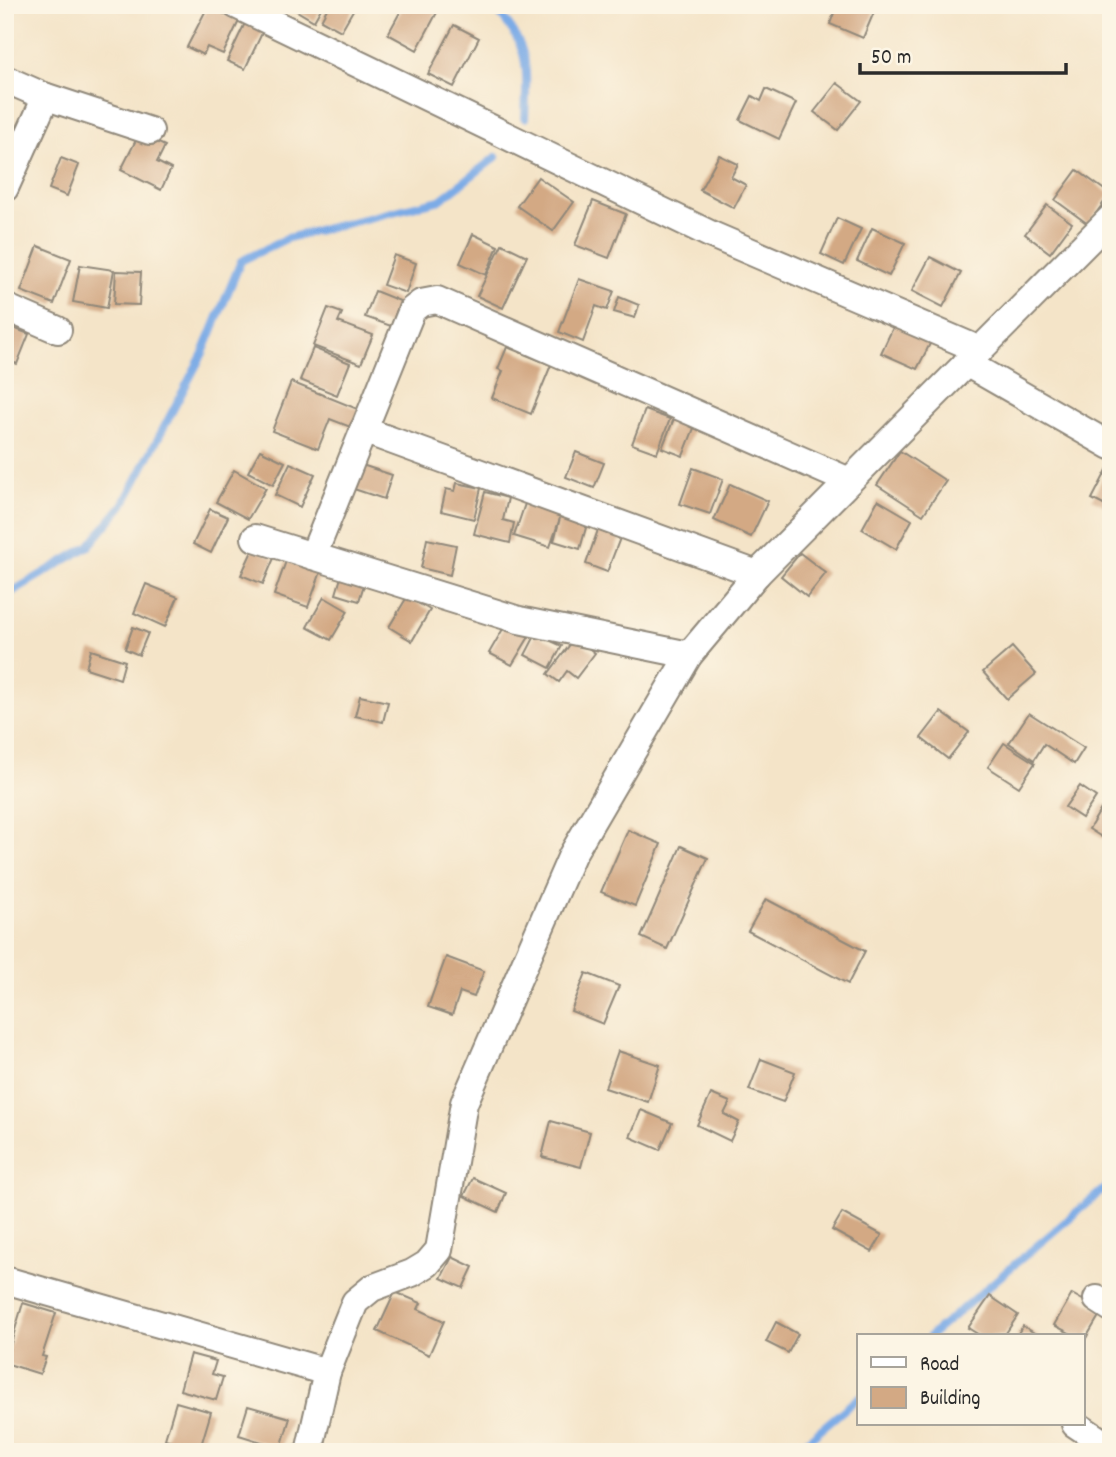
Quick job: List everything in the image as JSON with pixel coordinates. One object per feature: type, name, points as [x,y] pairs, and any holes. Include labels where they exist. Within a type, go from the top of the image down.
[{"type":"street","points":[[236,5],[712,235],[973,356],[1111,446]]},
{"type":"street","points":[[5,79],[44,96],[150,131]]},
{"type":"street","points":[[5,188],[44,96]]},
{"type":"street","points":[[309,1452],[327,1372],[355,1302],[372,1288],[412,1273],[427,1264],[439,1250],[464,1103],[572,855],[689,655],[757,574],[1111,218]]},
{"type":"street","points":[[313,556],[412,310],[421,303],[437,300],[849,481]]},
{"type":"street","points":[[5,307],[58,330]]},
{"type":"street","points":[[363,430],[757,574]]},
{"type":"street","points":[[255,538],[519,620],[689,655]]},
{"type":"street","points":[[5,1280],[327,1372]]},
{"type":"street","points":[[1078,1426],[1111,1448]]},
{"type":"building","points":[[287,5],[323,5],[314,21]]},
{"type":"building","points":[[329,5],[356,5],[341,31],[321,20]]},
{"type":"building","points":[[404,5],[441,5],[417,50],[388,34]]},
{"type":"building","points":[[837,5],[857,5],[874,12],[863,38],[830,24]]},
{"type":"building","points":[[208,6],[239,21],[223,54],[207,47],[203,55],[187,47]]},
{"type":"building","points":[[245,23],[263,31],[245,69],[227,61]]},
{"type":"building","points":[[454,25],[479,38],[454,87],[428,74]]},
{"type":"building","points":[[837,83],[861,101],[838,130],[814,112]]},
{"type":"building","points":[[766,89],[796,103],[779,139],[740,120],[752,96],[761,101]]},
{"type":"building","points":[[139,134],[165,146],[157,162],[171,169],[161,190],[121,170]]},
{"type":"building","points":[[719,155],[738,164],[731,177],[746,185],[734,208],[700,190]]},
{"type":"building","points":[[61,158],[79,165],[67,196],[49,189]]},
{"type":"building","points":[[1077,170],[1110,194],[1088,224],[1055,200]]},
{"type":"building","points":[[538,177],[574,202],[553,231],[517,206]]},
{"type":"building","points":[[593,201],[626,214],[609,258],[575,245]]},
{"type":"building","points":[[1047,205],[1072,223],[1050,253],[1025,234]]},
{"type":"building","points":[[837,218],[861,229],[844,265],[821,254]]},
{"type":"building","points":[[872,228],[905,243],[889,276],[857,261]]},
{"type":"building","points":[[473,234],[498,246],[486,275],[460,263]]},
{"type":"building","points":[[502,244],[527,256],[503,308],[477,296]]},
{"type":"building","points":[[38,246],[71,259],[54,304],[21,291]]},
{"type":"building","points":[[394,255],[416,263],[406,293],[383,285]]},
{"type":"building","points":[[930,257],[961,273],[943,307],[912,291]]},
{"type":"building","points":[[80,265],[114,270],[107,308],[73,302]]},
{"type":"building","points":[[116,271],[141,272],[139,305],[114,304]]},
{"type":"building","points":[[579,279],[614,291],[607,310],[596,306],[583,342],[559,332]]},
{"type":"building","points":[[375,291],[400,301],[391,326],[365,317]]},
{"type":"building","points":[[619,297],[639,305],[635,318],[614,312]]},
{"type":"building","points":[[328,308],[342,313],[338,322],[373,335],[361,364],[313,346]]},
{"type":"building","points":[[897,319],[934,336],[917,369],[881,353]]},
{"type":"building","points":[[5,325],[29,334],[17,364],[5,359]]},
{"type":"building","points":[[507,347],[551,365],[531,414],[492,398],[503,371],[498,369]]},
{"type":"building","points":[[313,348],[350,363],[337,395],[300,380]]},
{"type":"building","points":[[291,382],[360,410],[353,428],[330,419],[318,449],[272,431]]},
{"type":"building","points":[[645,410],[670,419],[657,453],[632,444]]},
{"type":"building","points":[[675,416],[696,423],[683,456],[662,448]]},
{"type":"building","points":[[260,450],[285,462],[273,485],[248,472]]},
{"type":"building","points":[[900,451],[946,481],[923,515],[877,485]]},
{"type":"building","points":[[576,452],[604,463],[594,488],[566,477]]},
{"type":"building","points":[[290,463],[315,474],[300,507],[275,495]]},
{"type":"building","points":[[362,465],[392,475],[384,499],[354,489]]},
{"type":"building","points":[[1109,466],[1111,467],[1111,509],[1092,499]]},
{"type":"building","points":[[693,468],[723,479],[710,514],[680,504]]},
{"type":"building","points":[[234,470],[266,488],[248,519],[216,502]]},
{"type":"building","points":[[457,483],[481,488],[474,519],[441,511],[446,489],[455,491]]},
{"type":"building","points":[[730,484],[768,501],[751,537],[714,520]]},
{"type":"building","points":[[485,492],[508,498],[503,520],[514,523],[510,543],[474,534]]},
{"type":"building","points":[[528,495],[587,524],[580,549],[554,541],[560,518],[550,547],[514,536]]},
{"type":"building","points":[[878,500],[912,520],[896,549],[862,529]]},
{"type":"building","points":[[210,509],[228,517],[211,553],[193,544]]},
{"type":"building","points":[[598,530],[620,538],[607,572],[586,564]]},
{"type":"building","points":[[427,539],[456,545],[450,575],[421,568]]},
{"type":"building","points":[[253,549],[274,558],[263,584],[241,575]]},
{"type":"building","points":[[800,553],[826,573],[807,597],[781,576]]},
{"type":"building","points":[[303,559],[323,566],[308,607],[274,595],[286,561],[301,566]]},
{"type":"building","points":[[342,574],[365,581],[359,601],[336,594]]},
{"type":"building","points":[[146,584],[178,597],[165,627],[134,613]]},
{"type":"building","points":[[324,597],[348,611],[331,640],[307,627]]},
{"type":"building","points":[[407,597],[430,610],[412,641],[389,627]]},
{"type":"building","points":[[507,622],[530,635],[512,665],[489,653]]},
{"type":"building","points":[[133,627],[148,633],[139,655],[125,649]]},
{"type":"building","points":[[536,634],[562,646],[550,668],[525,655]]},
{"type":"building","points":[[575,638],[595,653],[576,678],[567,671],[559,682],[548,674]]},
{"type":"building","points":[[1012,647],[1036,674],[1007,699],[983,672]]},
{"type":"building","points":[[91,650],[125,661],[120,679],[86,668]]},
{"type":"building","points":[[360,696],[388,702],[383,722],[355,716]]},
{"type":"building","points":[[941,712],[969,732],[948,759],[921,738]]},
{"type":"building","points":[[1029,713],[1084,748],[1074,764],[1044,744],[1034,760],[1009,743]]},
{"type":"building","points":[[1004,743],[1035,763],[1019,787],[988,767]]},
{"type":"building","points":[[1080,786],[1096,797],[1082,818],[1065,807]]},
{"type":"building","points":[[1104,804],[1111,808],[1111,843],[1089,829]]},
{"type":"building","points":[[628,830],[661,844],[635,906],[601,892]]},
{"type":"building","points":[[681,846],[708,858],[667,949],[641,937]]},
{"type":"building","points":[[766,899],[865,951],[848,984],[748,931]]},
{"type":"building","points":[[446,957],[484,971],[474,997],[460,992],[452,1015],[428,1007]]},
{"type":"building","points":[[586,973],[619,986],[603,1024],[571,1011]]},
{"type":"building","points":[[618,1051],[660,1065],[648,1102],[605,1088]]},
{"type":"building","points":[[761,1059],[795,1072],[783,1102],[749,1090]]},
{"type":"building","points":[[711,1094],[730,1102],[724,1114],[739,1122],[730,1141],[697,1125]]},
{"type":"building","points":[[641,1110],[672,1123],[660,1150],[630,1137]]},
{"type":"building","points":[[551,1121],[590,1132],[581,1167],[542,1157]]},
{"type":"building","points":[[473,1178],[506,1193],[498,1212],[464,1196]]},
{"type":"building","points":[[842,1213],[882,1235],[872,1252],[832,1230]]},
{"type":"building","points":[[452,1257],[473,1267],[463,1288],[441,1278]]},
{"type":"building","points":[[395,1292],[421,1303],[418,1309],[444,1321],[429,1355],[377,1331]]},
{"type":"building","points":[[1072,1294],[1102,1311],[1084,1341],[1084,1334],[1071,1334],[1054,1325]]},
{"type":"building","points":[[990,1296],[1018,1315],[1005,1334],[978,1334],[968,1328]]},
{"type":"building","points":[[23,1303],[56,1313],[42,1356],[46,1357],[40,1374],[5,1363]]},
{"type":"building","points":[[776,1322],[798,1334],[788,1353],[766,1342]]},
{"type":"building","points":[[1023,1326],[1036,1334],[1017,1334]]},
{"type":"building","points":[[190,1354],[216,1361],[212,1374],[223,1377],[216,1400],[180,1390]]},
{"type":"building","points":[[176,1402],[211,1412],[200,1449],[165,1439]]},
{"type":"building","points":[[248,1406],[290,1418],[281,1448],[239,1435]]},
{"type":"waterway","points":[[492,5],[514,33],[524,57],[525,118]]},
{"type":"waterway","points":[[5,596],[89,546],[123,505],[203,353],[241,261],[288,238],[440,200],[496,157]]},
{"type":"waterway","points":[[932,1334],[1111,1183]]},
{"type":"waterway","points":[[794,1452],[857,1399]]}]
